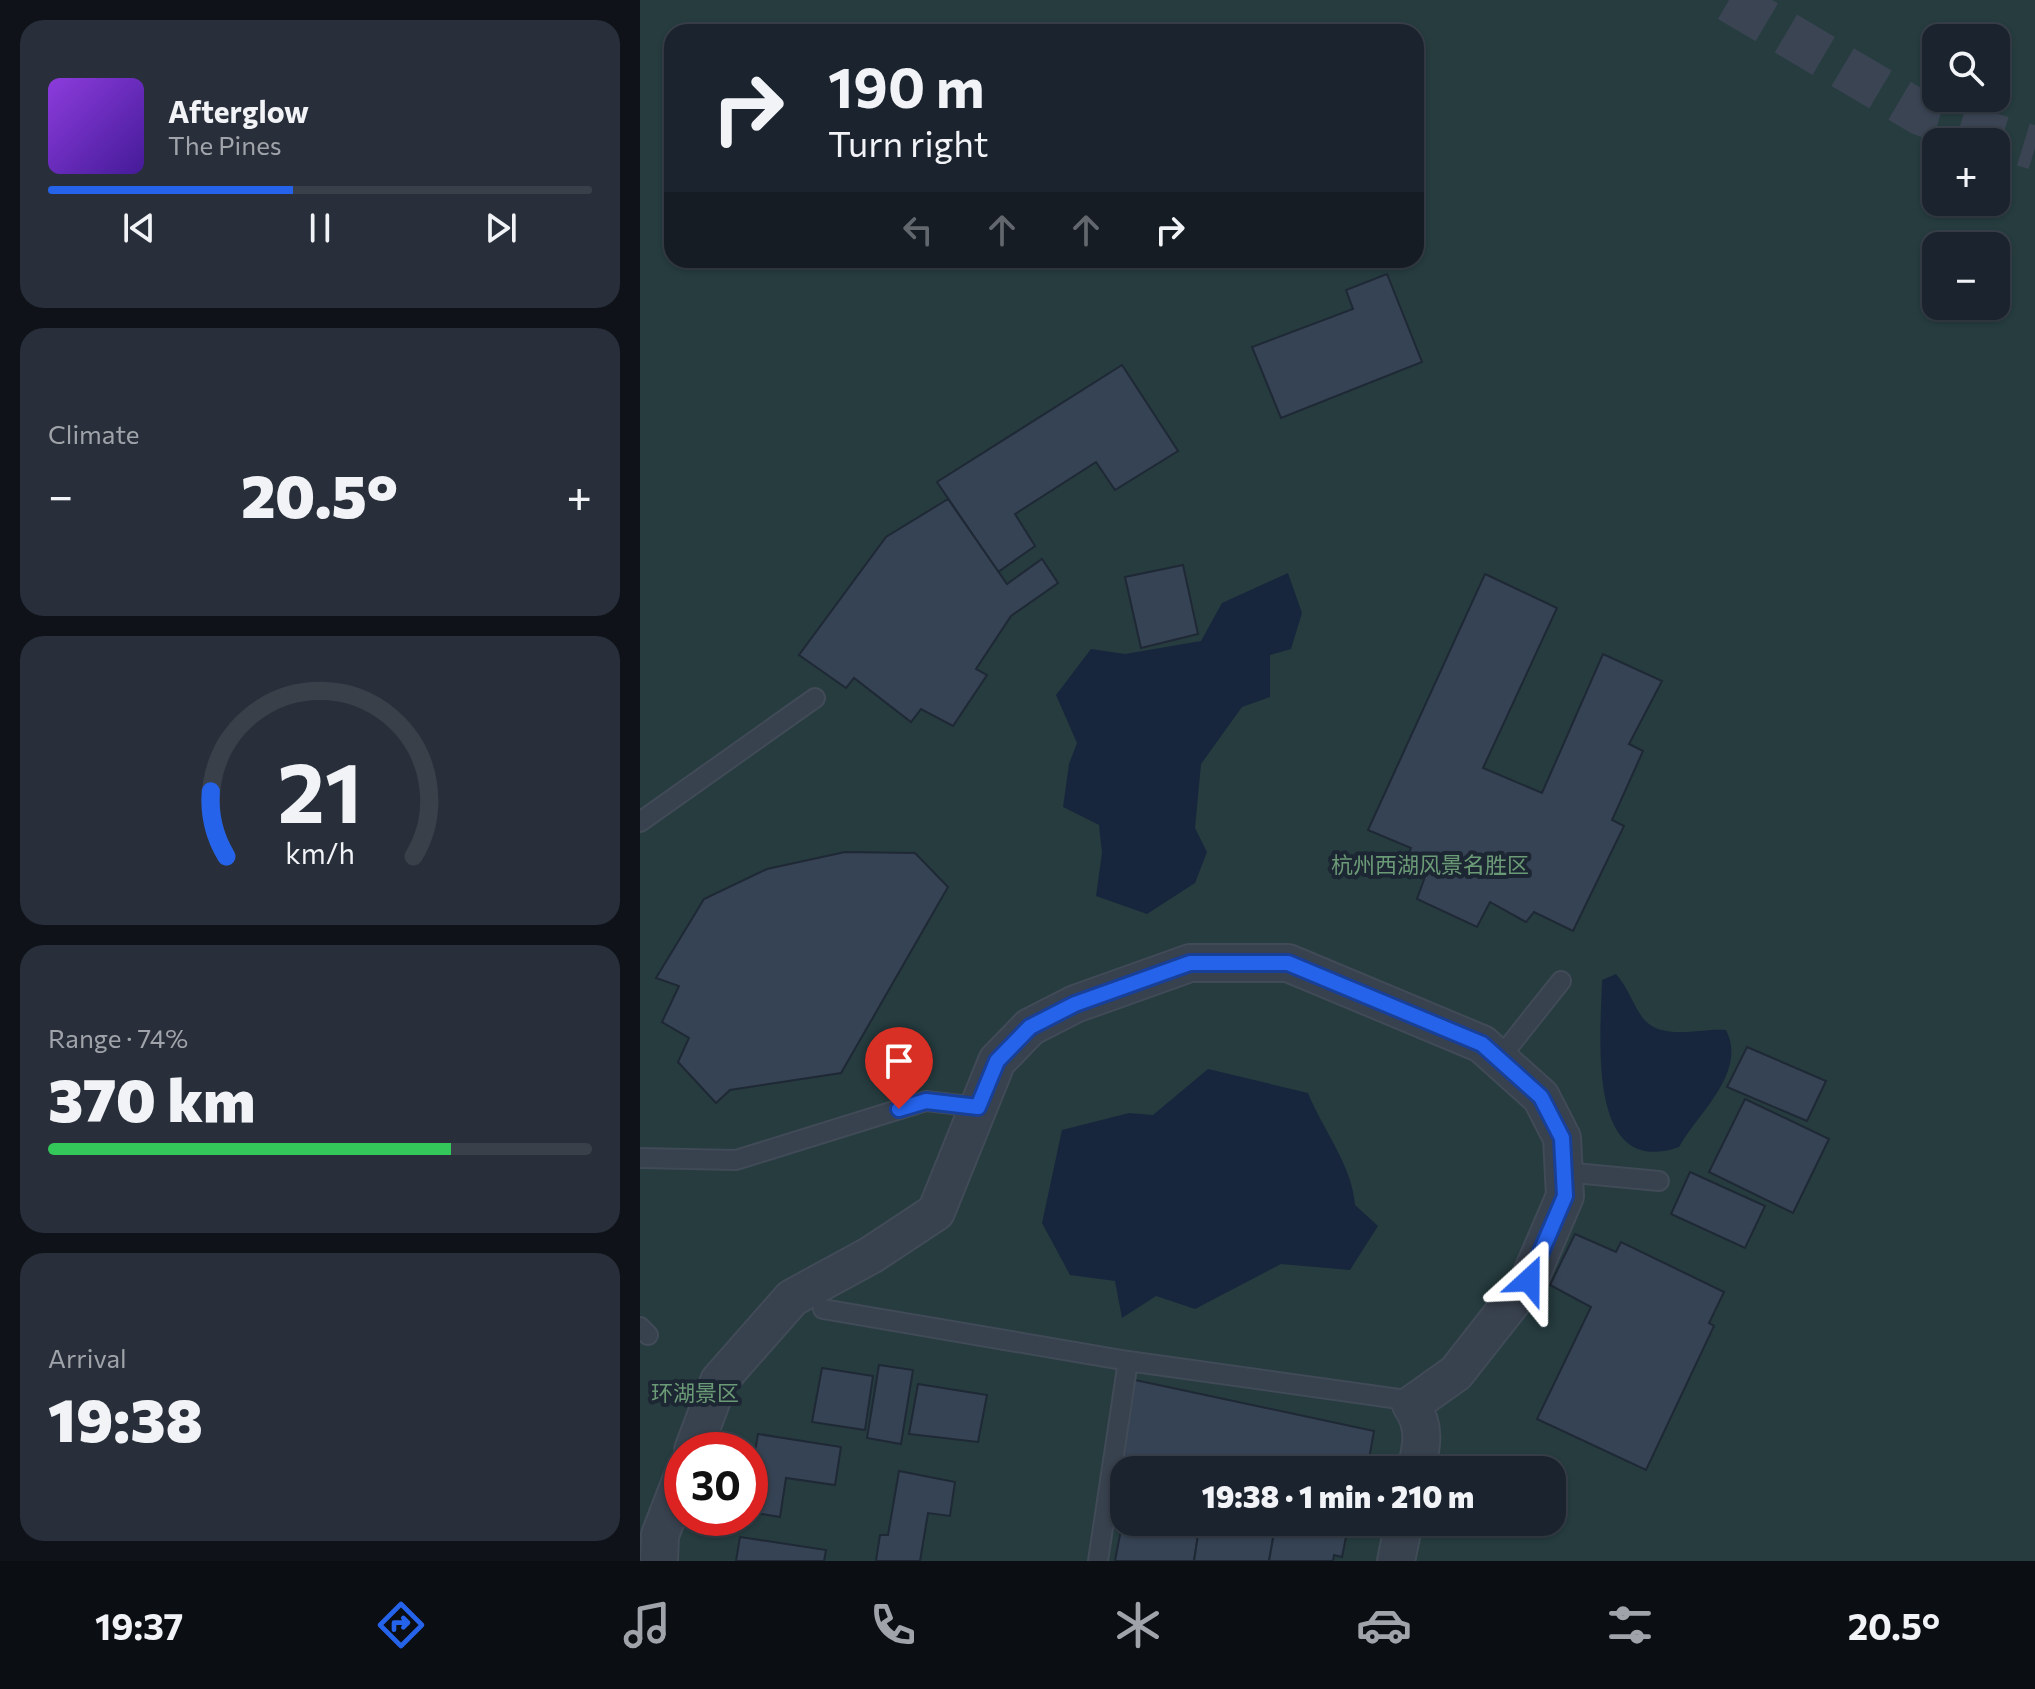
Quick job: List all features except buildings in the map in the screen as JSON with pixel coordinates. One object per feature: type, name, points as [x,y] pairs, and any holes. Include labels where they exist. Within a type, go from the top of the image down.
[{"type":"street","points":[[700,1432],[719,1381],[792,1298],[871,1255],[936,1212],[997,1061],[1030,1027],[1075,1004],[1190,963],[1288,963],[1482,1044],[1541,1097],[1562,1138],[1565,1196],[1529,1280],[1456,1373],[1411,1405],[1422,1419],[1419,1456]]},
{"type":"street","points":[[659,1561],[660,1535],[664,1525]]},
{"type":"street","points":[[1396,1561],[1401,1536]]},
{"type":"lane","points":[[640,822],[815,698]]},
{"type":"lane","points":[[1499,1059],[1561,981]]},
{"type":"lane","points":[[640,1158],[736,1160],[926,1101],[978,1107]]},
{"type":"lane","points":[[1564,1172],[1659,1181]]},
{"type":"lane","points":[[823,1309],[1128,1361],[1399,1399],[1411,1405]]},
{"type":"lane","points":[[1098,1561],[1128,1361]]},
{"type":"green space","name":"杭州西湖风景名胜区","points":[[640,0],[2035,0],[2035,1561],[640,1561]]},
{"type":"water","points":[[1288,573],[1302,613],[1291,649],[1270,655],[1270,697],[1242,707],[1201,764],[1195,828],[1207,852],[1195,883],[1147,914],[1096,896],[1102,853],[1099,825],[1063,807],[1069,764],[1077,743],[1056,695],[1091,649],[1125,654],[1201,641],[1222,603]]},
{"type":"water","points":[[1616,974],[1650,1025],[1670,1032],[1726,1030],[1731,1046],[1726,1077],[1679,1147],[1649,1152],[1627,1142],[1613,1123],[1605,1096],[1600,1034],[1602,980]]},
{"type":"water","points":[[1208,1069],[1308,1093],[1343,1162],[1355,1205],[1378,1226],[1350,1270],[1281,1264],[1195,1309],[1156,1296],[1122,1318],[1115,1281],[1070,1275],[1042,1223],[1062,1130],[1129,1113],[1153,1115]]},
{"type":"tunnel","points":[[1729,0],[1922,114],[2035,148]]},
{"type":"route","points":[[899,1109],[926,1101],[978,1107],[997,1061],[1030,1027],[1075,1004],[1190,963],[1288,963],[1482,1044],[1541,1097],[1562,1138],[1565,1196],[1529,1280]]},
{"type":"park label","name":"环湖景区","points":[[695,1393]]}]
